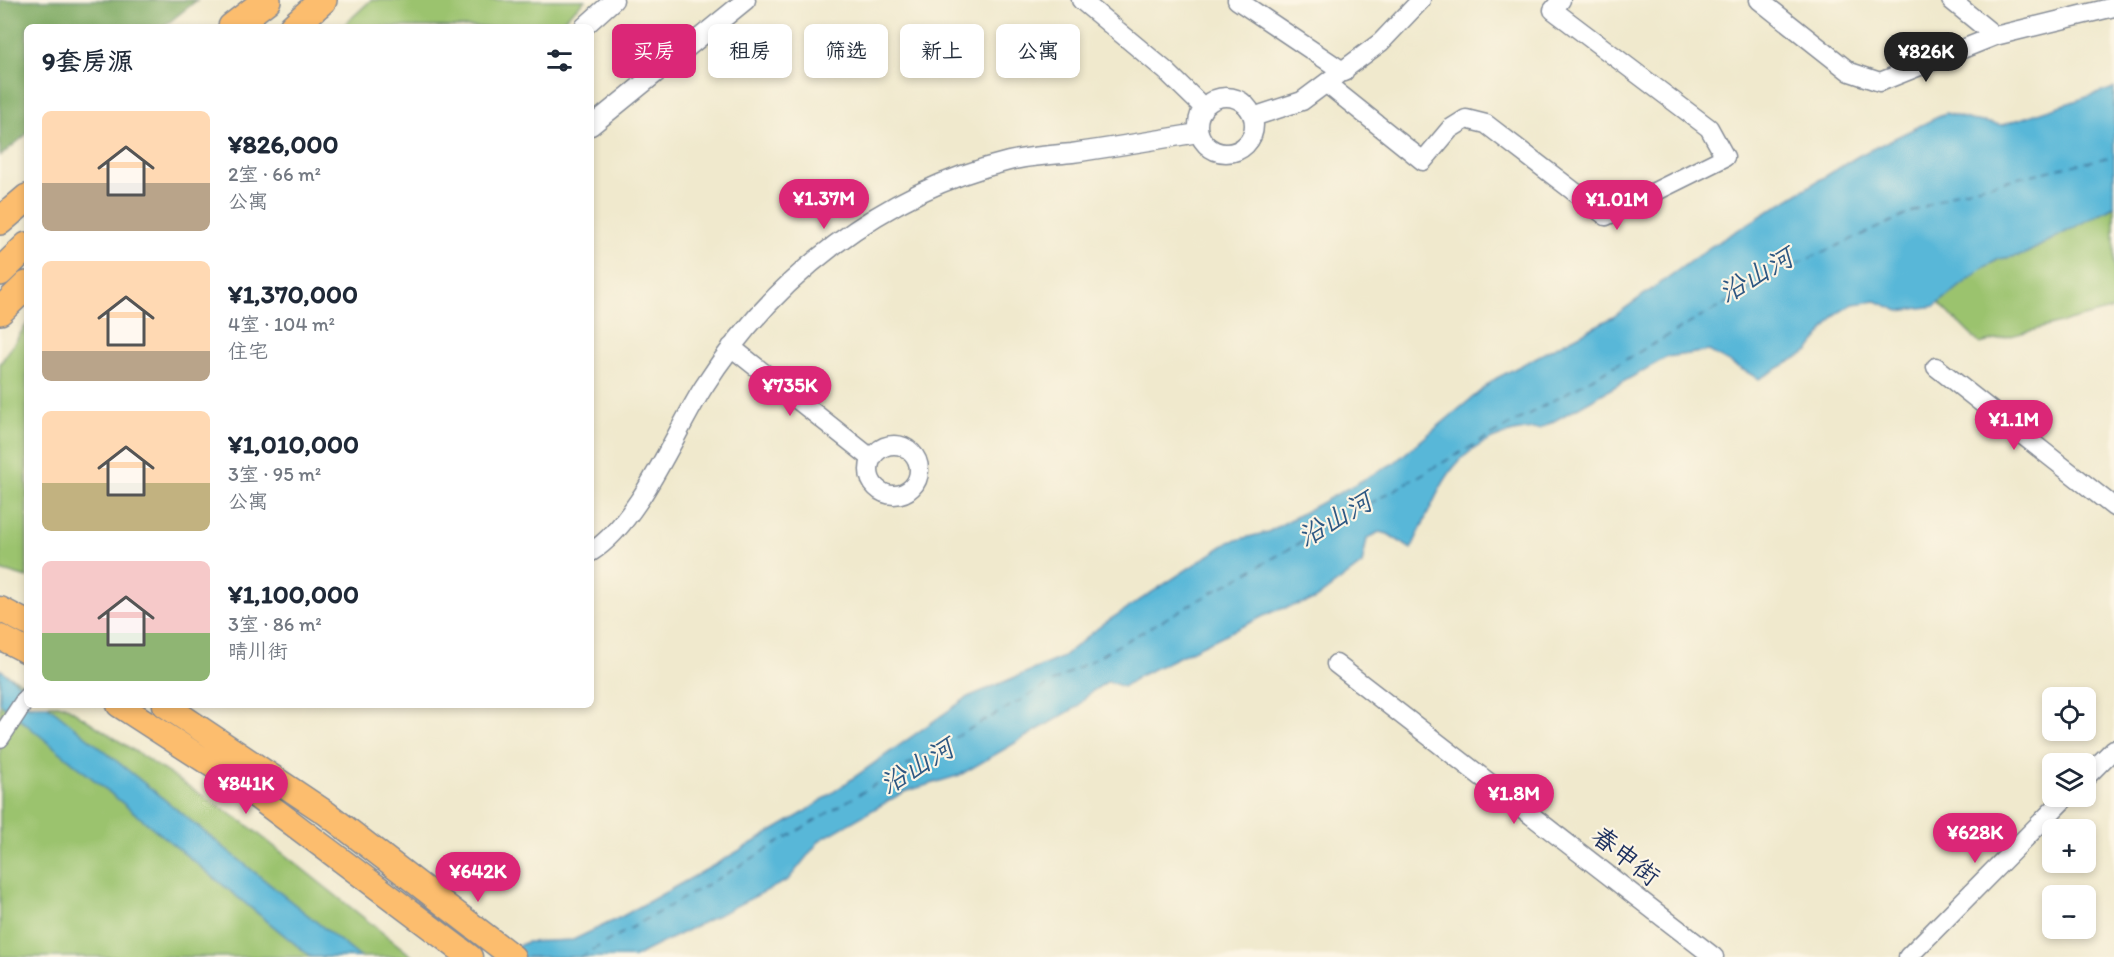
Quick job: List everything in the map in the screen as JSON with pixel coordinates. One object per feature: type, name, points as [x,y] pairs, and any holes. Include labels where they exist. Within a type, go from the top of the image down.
[{"type":"highway","points":[[236,24],[267,0]]},
{"type":"highway","points":[[264,24],[289,0]]},
{"type":"highway","points":[[295,24],[323,0]]},
{"type":"highway","points":[[0,221],[24,201]]},
{"type":"highway","points":[[0,273],[24,249]]},
{"type":"highway","points":[[0,312],[24,288]]},
{"type":"main road","points":[[0,609],[24,621]]},
{"type":"main road","points":[[0,637],[24,649]]},
{"type":"main road","points":[[124,708],[232,778],[470,957]]},
{"type":"main road","points":[[169,708],[326,813],[513,957]]},
{"type":"street","points":[[587,24],[614,0]]},
{"type":"street","points":[[594,124],[746,0]]},
{"type":"street","points":[[1081,0],[1166,71],[1203,107]]},
{"type":"street","points":[[1237,0],[1344,72]]},
{"type":"street","points":[[1253,117],[1302,101],[1327,84],[1381,42],[1421,0]]},
{"type":"street","points":[[1327,84],[1423,161],[1450,129],[1466,119],[1486,124],[1606,216],[1725,157],[1709,129],[1553,10],[1561,0]]},
{"type":"street","points":[[1759,0],[1850,72],[1880,82],[1995,36],[2114,7]]},
{"type":"street","points":[[1951,0],[1995,36]]},
{"type":"street","points":[[1218,98],[1235,98],[1249,109],[1253,117],[1253,134],[1249,142],[1234,153],[1225,154],[1208,148],[1198,133],[1199,115],[1203,107],[1218,98]]},
{"type":"street","points":[[594,550],[630,513],[703,389],[731,347],[771,300],[848,234],[890,207],[970,171],[1012,160],[1198,133]]},
{"type":"street","points":[[731,347],[871,458]]},
{"type":"street","points":[[1936,367],[2114,507]]},
{"type":"street","name":"春申街","points":[[1336,664],[1714,957]]},
{"type":"street","points":[[2,735],[24,702]]},
{"type":"street","points":[[2096,767],[2114,749]]},
{"type":"street","points":[[1908,957],[2056,807]]},
{"type":"green space","points":[[0,0],[197,0],[167,24],[24,24],[24,136],[0,156]]},
{"type":"green space","points":[[371,0],[585,0],[558,24],[345,24]]},
{"type":"green space","points":[[2114,206],[2114,309],[1980,344],[1939,303],[1983,268],[1999,259],[2023,255]]},
{"type":"green space","points":[[24,328],[24,577],[0,570],[0,364]]},
{"type":"green space","points":[[0,671],[24,683],[24,708],[69,708],[246,824],[413,957],[0,957]]},
{"type":"water","name":"沿山河","points":[[2114,88],[2114,206],[2023,255],[1999,259],[1983,268],[1935,306],[1899,311],[1876,301],[1853,304],[1836,314],[1809,351],[1759,379],[1709,351],[1667,357],[1540,429],[1504,434],[1482,444],[1462,458],[1448,475],[1411,549],[1388,534],[1379,532],[1367,539],[1362,564],[1314,600],[1274,611],[1141,675],[1123,687],[1108,681],[1091,692],[1077,707],[960,775],[904,792],[820,840],[788,880],[634,957],[492,957],[527,942],[573,940],[621,917],[805,812],[968,697],[1061,658],[1103,624],[1229,542],[1268,532],[1394,463],[1495,379],[1613,317],[1710,247],[1860,155],[1946,113],[1970,120],[2002,125]]},
{"type":"water","points":[[0,669],[24,688],[24,708],[51,708],[360,957],[311,957],[0,703]]},
{"type":"ferry route","points":[[580,957],[726,874],[936,748],[1790,267],[1957,192],[2114,156]]}]
